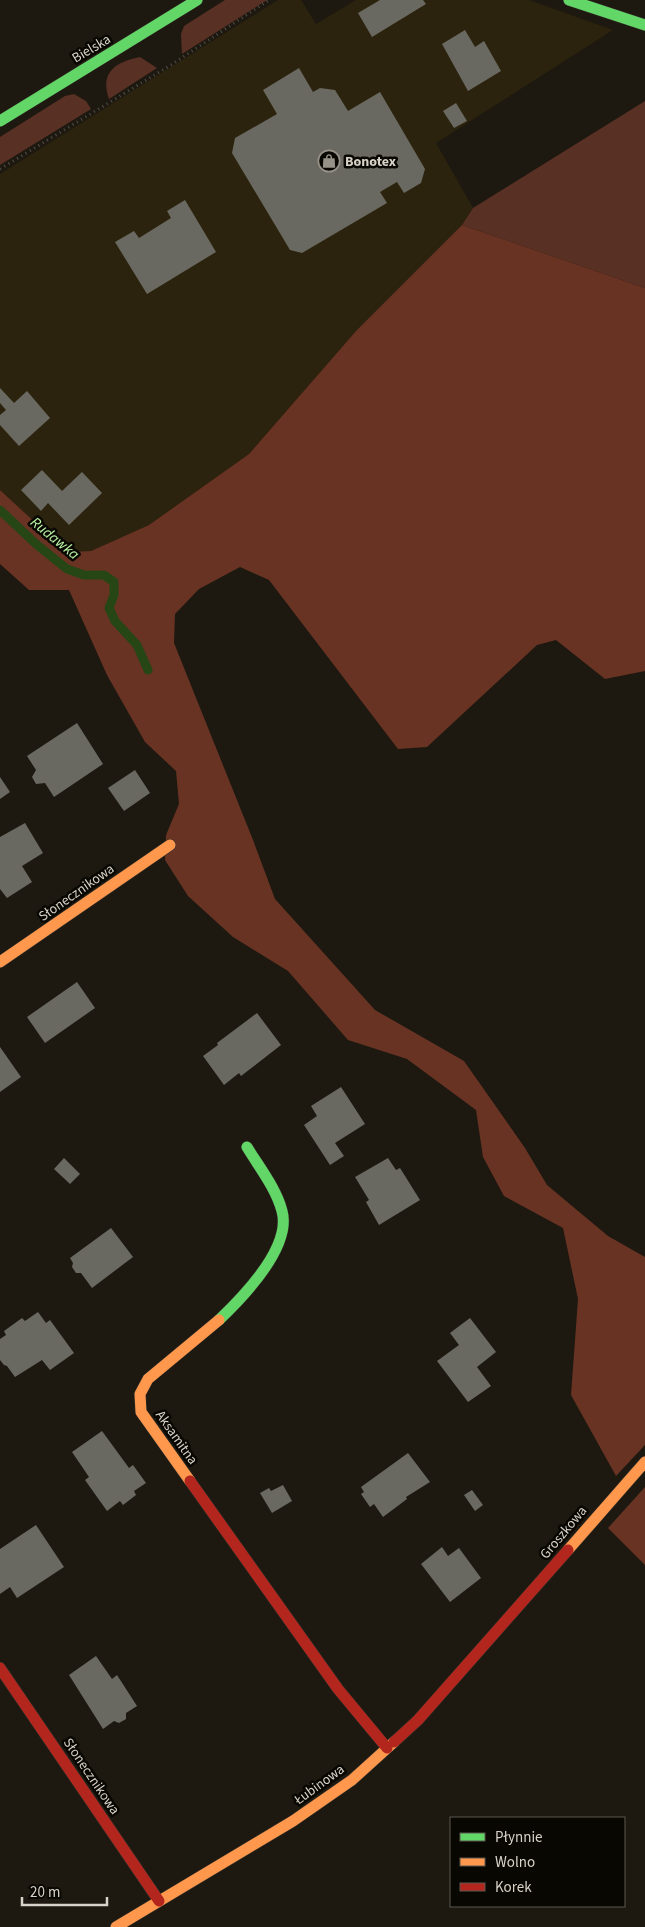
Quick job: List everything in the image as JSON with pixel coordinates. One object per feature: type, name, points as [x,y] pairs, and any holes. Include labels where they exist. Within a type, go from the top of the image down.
[{"type":"street","name":"Bielska","points":[[0,121],[196,0]]},
{"type":"street","points":[[568,0],[645,25]]},
{"type":"street","name":"Słonecznikowa","points":[[0,962],[170,846]]},
{"type":"street","name":"Aksamitna","points":[[247,1147],[282,1208],[285,1224],[281,1240],[265,1267],[220,1318],[148,1379],[140,1389],[138,1400],[141,1412],[338,1689],[387,1748]]},
{"type":"street","name":"Groszkowa","points":[[506,1622],[604,1506],[645,1462]]},
{"type":"street","name":"Łubinowa","points":[[116,1927],[293,1822],[352,1780],[418,1720],[506,1622]]},
{"type":"street","name":"Słonecznikowa","points":[[0,1668],[159,1902]]},
{"type":"path","points":[[0,170],[156,74],[270,0]]},
{"type":"shaded area","points":[[225,0],[267,0],[182,54],[181,34],[184,26]]},
{"type":"shaded area","points":[[278,0],[301,0],[316,24],[356,0],[529,0],[613,30],[436,143],[473,208],[462,225],[356,331],[249,454],[149,525],[91,551],[66,552],[0,490],[0,174]]},
{"type":"shaded area","points":[[140,57],[157,68],[109,99],[106,81],[112,69],[124,62]]},
{"type":"shaded area","points":[[74,94],[86,101],[91,109],[0,165],[0,137],[65,96]]},
{"type":"shaded area","points":[[645,101],[645,288],[462,225],[473,208]]},
{"type":"shaded area","points":[[462,225],[645,288],[645,671],[605,679],[556,640],[537,645],[427,747],[398,749],[269,580],[240,567],[199,589],[175,614],[174,643],[275,899],[375,1010],[464,1061],[525,1148],[547,1185],[608,1236],[645,1257],[645,1445],[616,1476],[571,1395],[578,1299],[563,1228],[504,1196],[483,1157],[476,1110],[407,1059],[348,1040],[288,971],[233,937],[188,896],[165,860],[166,835],[179,804],[176,771],[145,742],[107,675],[69,590],[29,590],[0,564],[0,490],[67,552],[91,551],[149,525],[249,454],[356,331]]},
{"type":"shaded area","points":[[645,1487],[645,1565],[608,1528]]},
{"type":"building","points":[[380,0],[423,0],[426,4],[372,37],[358,13]]},
{"type":"building","points":[[465,30],[475,47],[484,41],[501,71],[468,91],[442,44]]},
{"type":"building","name":"Bonotex","points":[[299,68],[313,92],[320,88],[335,90],[348,111],[380,92],[425,169],[421,183],[404,193],[397,182],[380,192],[387,203],[302,253],[290,250],[232,153],[235,138],[277,114],[263,90]]},
{"type":"building","points":[[456,103],[467,121],[454,128],[443,111]]},
{"type":"building","points":[[185,200],[216,252],[147,294],[115,242],[134,231],[139,238],[171,218],[167,211]]},
{"type":"building","points":[[0,388],[14,403],[27,391],[50,418],[19,446],[0,425],[0,415],[6,410],[0,403]]},
{"type":"building","points":[[42,470],[62,491],[82,472],[102,493],[69,525],[48,503],[41,511],[21,490]]},
{"type":"building","points":[[77,723],[103,764],[54,797],[45,783],[36,784],[32,777],[36,770],[27,756]]},
{"type":"building","points":[[135,770],[150,793],[124,811],[108,788]]},
{"type":"building","points":[[0,777],[10,792],[0,799]]},
{"type":"building","points":[[25,823],[43,853],[22,866],[32,882],[7,898],[0,889],[0,837]]},
{"type":"building","points":[[77,982],[95,1008],[45,1043],[27,1017]]},
{"type":"building","points":[[257,1013],[281,1045],[241,1076],[239,1073],[224,1085],[203,1056]]},
{"type":"building","points":[[0,1047],[21,1077],[0,1092]]},
{"type":"building","points":[[341,1087],[365,1124],[335,1143],[344,1156],[330,1165],[304,1125],[317,1116],[311,1106]]},
{"type":"building","points":[[64,1158],[80,1174],[70,1184],[54,1169]]},
{"type":"building","points":[[388,1158],[396,1170],[400,1168],[420,1200],[379,1225],[366,1202],[369,1200],[355,1177]]},
{"type":"building","points":[[111,1228],[133,1257],[92,1288],[81,1273],[76,1273],[70,1258]]},
{"type":"building","points":[[38,1312],[46,1323],[50,1320],[74,1353],[50,1370],[42,1360],[15,1377],[0,1360],[0,1339],[6,1335],[4,1331],[22,1318],[25,1321]]},
{"type":"building","points":[[470,1318],[496,1352],[477,1367],[491,1386],[468,1402],[437,1361],[459,1345],[450,1333]]},
{"type":"building","points":[[102,1431],[129,1468],[133,1465],[146,1483],[134,1491],[136,1495],[123,1505],[120,1501],[107,1511],[85,1480],[89,1477],[72,1452]]},
{"type":"building","points":[[408,1453],[430,1482],[406,1497],[407,1499],[383,1517],[374,1504],[370,1507],[361,1494],[364,1492],[361,1487]]},
{"type":"building","points":[[283,1485],[292,1501],[272,1513],[260,1493],[269,1488],[271,1491]]},
{"type":"building","points":[[472,1490],[483,1505],[475,1511],[464,1495]]},
{"type":"building","points":[[36,1525],[64,1567],[17,1598],[10,1587],[0,1594],[0,1549]]},
{"type":"building","points":[[442,1547],[448,1556],[459,1548],[481,1578],[450,1602],[421,1564]]},
{"type":"building","points":[[96,1656],[112,1679],[117,1675],[137,1706],[126,1713],[126,1719],[119,1723],[114,1721],[103,1729],[69,1675]]},
{"type":"waterway","name":"Rudawka","points":[[0,510],[36,544],[67,569],[84,575],[104,575],[114,582],[114,595],[109,608],[115,621],[137,645],[148,670]]},
{"type":"traffic: fast","points":[[0,121],[197,0]]},
{"type":"traffic: fast","points":[[569,0],[645,25]]},
{"type":"traffic: fast","points":[[219,1320],[252,1285],[263,1270],[280,1240],[283,1225],[282,1211],[276,1194],[247,1147]]},
{"type":"traffic: slow","points":[[0,962],[170,845]]},
{"type":"traffic: slow","points":[[190,1481],[141,1412],[140,1394],[148,1379],[219,1320]]},
{"type":"traffic: slow","points":[[568,1550],[645,1462]]},
{"type":"traffic: slow","points":[[116,1927],[293,1821],[352,1780],[394,1742]]},
{"type":"traffic: jam","points":[[190,1481],[338,1689],[387,1748]]},
{"type":"traffic: jam","points":[[394,1742],[418,1720],[568,1550]]},
{"type":"traffic: jam","points":[[0,1668],[159,1901]]},
{"type":"place","name":"Bonotex","points":[[329,161]]}]
